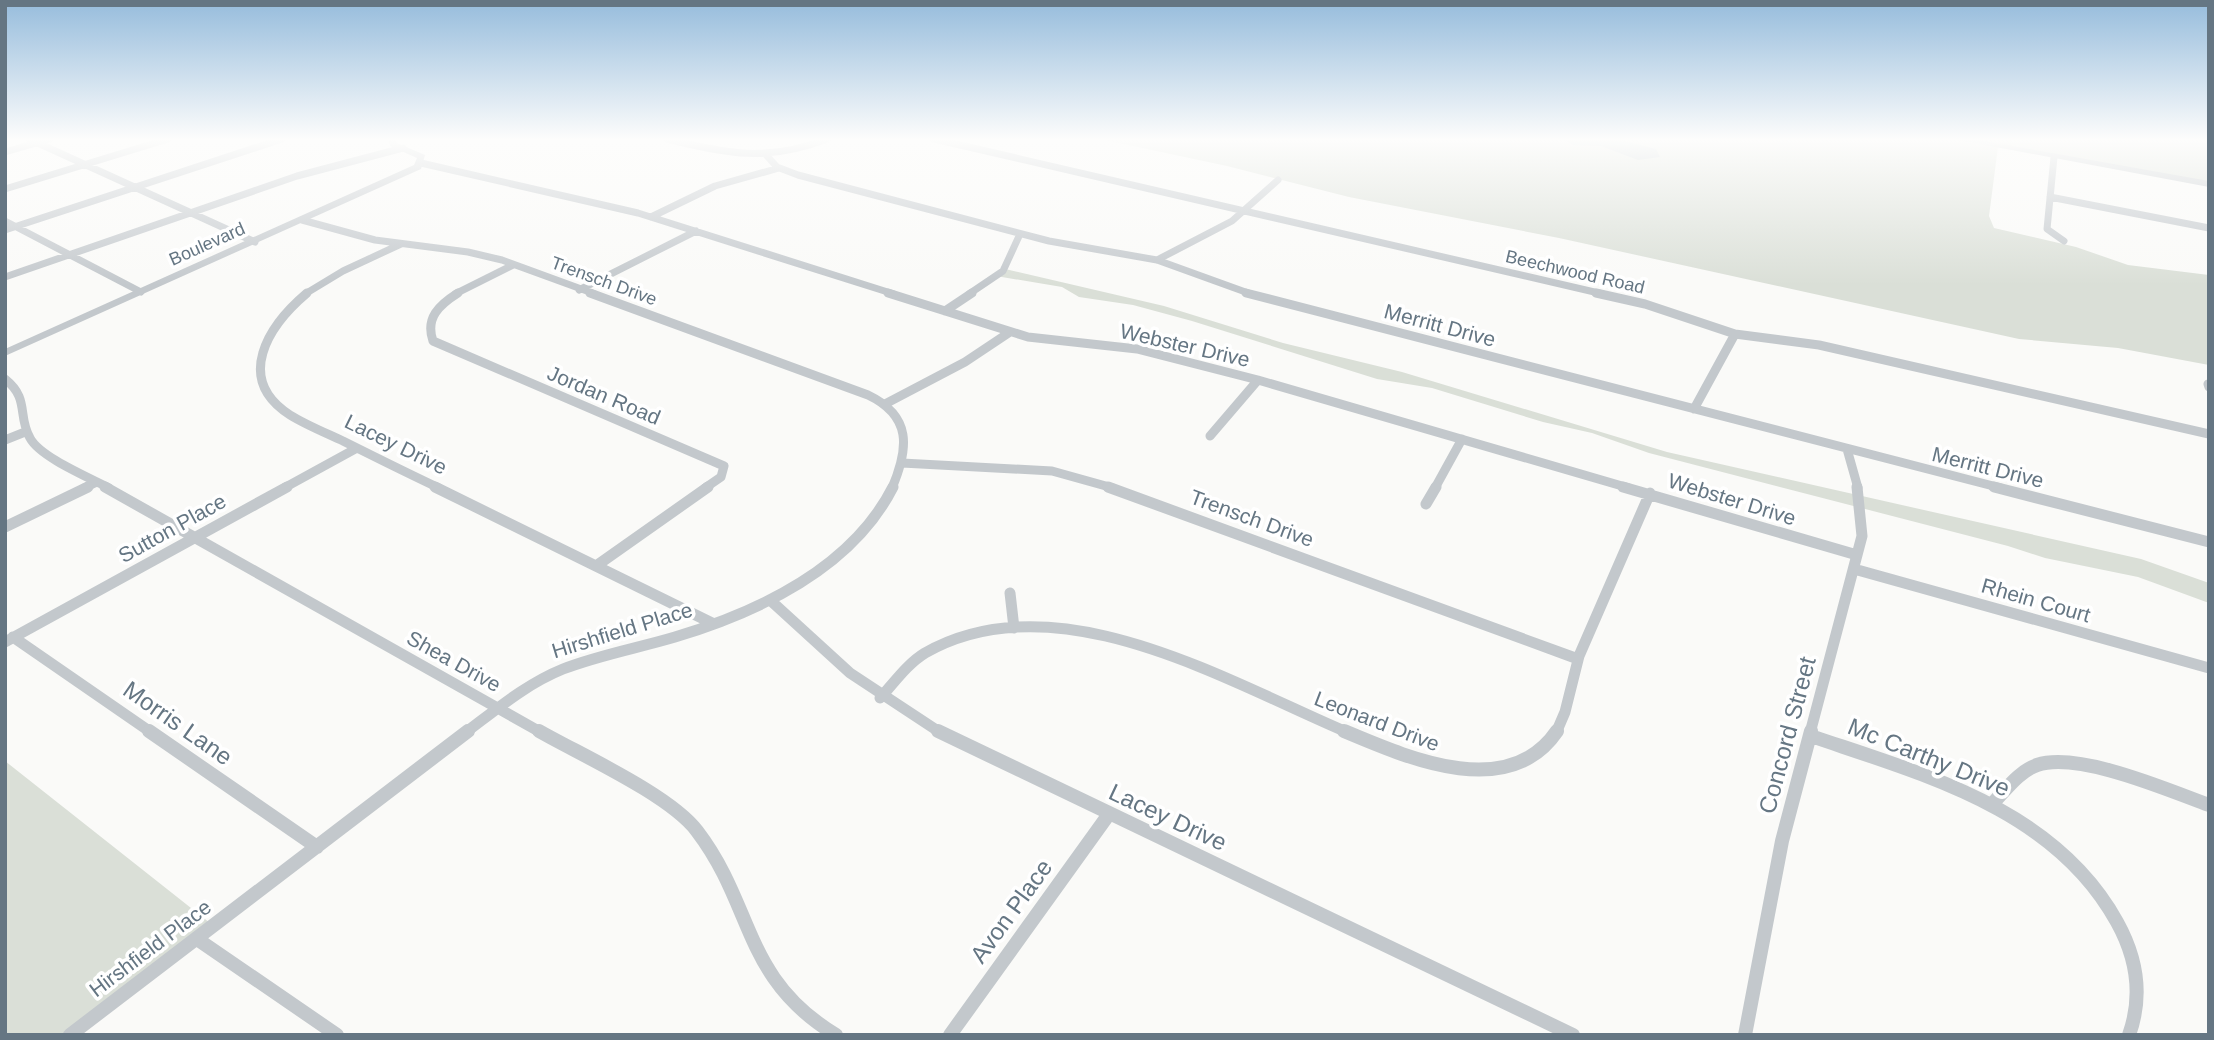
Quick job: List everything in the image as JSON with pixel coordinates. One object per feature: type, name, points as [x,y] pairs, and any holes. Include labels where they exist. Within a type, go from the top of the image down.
[{"type":"street","points":[[5,230],[135,188],[255,242]]},
{"type":"street","points":[[5,277],[263,188]]},
{"type":"street","name":"Boulevard","points":[[5,353],[374,188]]},
{"type":"street","name":"Webster Drive","points":[[525,188],[651,217],[1010,332],[1047,341],[1137,349],[1258,380],[1650,493],[1855,562]]},
{"type":"street","points":[[651,217],[712,188]]},
{"type":"street","name":"Merritt Drive","points":[[850,188],[1079,248],[1157,260],[1205,280],[1260,297],[2209,542]]},
{"type":"street","name":"Beechwood Road","points":[[1143,188],[1645,304],[1735,334],[1819,345],[2209,434]]},
{"type":"street","points":[[1157,260],[1220,229],[1270,188]]},
{"type":"street","points":[[2051,188],[2047,229],[2064,241]]},
{"type":"street","points":[[2050,197],[2209,228]]},
{"type":"street","name":"Trensch Drive","points":[[302,220],[342,234],[468,251],[513,265],[868,395],[885,404]]},
{"type":"street","points":[[5,221],[141,292]]},
{"type":"street","points":[[579,290],[696,231]]},
{"type":"street","points":[[945,311],[1003,271],[1020,234]]},
{"type":"street","name":"Lacey Drive","points":[[401,244],[337,275],[301,297],[272,332],[260,358],[261,385],[276,405],[357,448],[714,624]]},
{"type":"street","name":"Jordan Road","points":[[513,265],[439,306],[428,321],[428,334],[433,341],[724,466],[721,477],[596,566]]},
{"type":"street","points":[[885,404],[965,362],[1010,332]]},
{"type":"street","points":[[1694,409],[1735,334]]},
{"type":"street","points":[[5,379],[21,392],[24,400],[25,432],[5,440]]},
{"type":"street","points":[[1210,436],[1258,380]]},
{"type":"street","name":"Hirshfield Place","points":[[71,1035],[524,688],[573,663],[714,624],[769,600],[818,570],[866,528],[893,488],[902,463],[904,431],[900,420],[885,404]]},
{"type":"street","name":"Shea Drive","points":[[25,432],[37,448],[677,809],[696,827],[710,846],[766,970],[782,993],[808,1018],[836,1035]]},
{"type":"street","points":[[1426,504],[1462,439]]},
{"type":"street","name":"Sutton Place","points":[[9,639],[357,448]]},
{"type":"street","name":"Concord Street","points":[[1745,1035],[1782,841],[1855,562],[1862,515],[1847,449]]},
{"type":"street","name":"Trensch Drive","points":[[902,463],[1052,471],[1097,481],[1578,659]]},
{"type":"street","points":[[5,527],[97,482]]},
{"type":"street","name":"Leonard Drive","points":[[880,698],[915,661],[943,644],[985,631],[1065,627],[1136,643],[1408,757],[1451,768],[1498,768],[1518,762],[1544,747],[1560,726],[1578,659],[1650,493]]},
{"type":"street","name":"Rhein Court","points":[[1855,562],[2209,668]]},
{"type":"street","points":[[1010,593],[1014,628]]},
{"type":"street","name":"Lacey Drive","points":[[769,600],[814,646],[880,698],[941,733],[1573,1035]]},
{"type":"street","name":"Morris Lane","points":[[9,639],[317,847]]},
{"type":"street","name":"Mc Carthy Drive","points":[[1811,736],[1992,804],[2045,838],[2078,868],[2105,900],[2129,946],[2138,982],[2138,1008],[2129,1035]]},
{"type":"street","points":[[1992,804],[2035,765],[2059,762],[2087,765],[2209,805]]},
{"type":"street","name":"Avon Place","points":[[950,1035],[1109,814]]},
{"type":"street","points":[[197,939],[337,1035]]},
{"type":"shaded area","points":[[1312,188],[1993,188],[1989,216],[1994,228],[2076,247],[2128,265],[2209,275],[2209,365],[2118,348],[2019,339],[1559,238]]},
{"type":"shaded area","points":[[1005,269],[1164,306],[1283,343],[1402,372],[1667,452],[2141,559],[2209,583],[2209,603],[2138,577],[2045,558],[2008,546],[1649,453],[1592,433],[1543,422],[1432,388],[1377,379],[1133,305],[1079,297],[1062,287],[996,276]]},
{"type":"shaded area","points":[[5,761],[210,923],[63,1035],[5,1035]]}]
